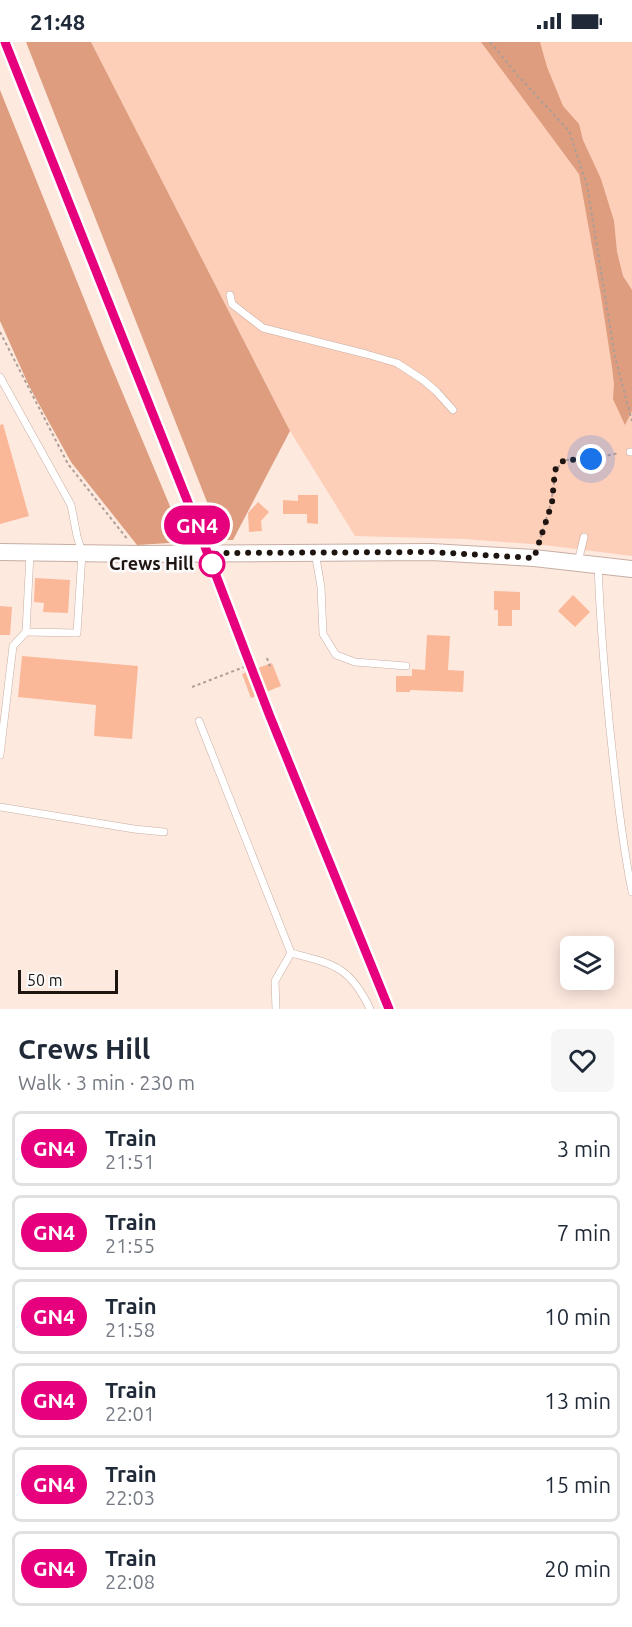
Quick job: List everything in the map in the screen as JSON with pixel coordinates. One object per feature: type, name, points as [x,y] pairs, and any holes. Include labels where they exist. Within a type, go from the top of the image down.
[{"type":"street","points":[[0,552],[139,554],[431,552],[534,558],[632,569]]},
{"type":"lane","points":[[230,295],[232,303],[267,329],[397,363],[423,380],[453,410]]},
{"type":"lane","points":[[0,377],[71,505],[82,553],[77,633],[26,632]]},
{"type":"lane","points":[[578,562],[584,537]]},
{"type":"lane","points":[[0,755],[2,720],[13,646],[26,632],[30,551]]},
{"type":"lane","points":[[315,552],[321,587],[323,634],[336,655],[355,662],[406,666]]},
{"type":"lane","points":[[598,565],[600,620],[622,841],[632,892]]},
{"type":"lane","points":[[199,721],[291,953]]},
{"type":"lane","points":[[0,807],[164,832]]},
{"type":"lane","points":[[276,1009],[274,981],[291,953]]},
{"type":"lane","points":[[291,953],[327,962],[339,968],[352,979],[370,1009]]},
{"type":"path","points":[[490,42],[569,131],[587,185],[615,357],[632,422]]},
{"type":"path","points":[[0,332],[68,464],[139,554]]},
{"type":"path","points":[[534,558],[552,503],[555,470],[560,464],[564,460],[591,459],[631,452]]},
{"type":"path","points":[[267,658],[270,667]]},
{"type":"path","points":[[192,687],[244,667],[248,675]]},
{"type":"shaded area","points":[[26,42],[91,42],[290,431],[233,540],[222,540]]},
{"type":"shaded area","points":[[91,42],[632,42],[632,556],[544,545],[465,539],[355,536],[290,431]]},
{"type":"shaded area","points":[[481,42],[540,42],[547,67],[563,106],[579,124],[583,140],[601,179],[614,221],[617,252],[623,276],[632,290],[632,411],[625,425],[613,399],[612,367],[579,174]]},
{"type":"shaded area","points":[[0,90],[185,542],[137,545],[71,462],[29,386],[0,321]]},
{"type":"building","points":[[3,424],[29,516],[0,524],[0,425]]},
{"type":"building","points":[[298,495],[318,495],[318,524],[307,523],[307,514],[283,514],[283,500],[298,501]]},
{"type":"building","points":[[258,502],[269,512],[261,521],[262,531],[249,532],[248,513]]},
{"type":"building","points":[[35,578],[70,580],[68,613],[43,612],[44,603],[34,602]]},
{"type":"building","points":[[494,591],[520,592],[520,610],[512,610],[512,626],[498,626],[498,610],[494,610]]},
{"type":"building","points":[[573,595],[590,612],[575,627],[558,611]]},
{"type":"building","points":[[0,606],[12,607],[10,635],[0,635]]},
{"type":"building","points":[[427,635],[450,636],[448,670],[464,671],[463,692],[410,690],[410,692],[396,692],[396,676],[412,676],[412,669],[425,670]]},
{"type":"building","points":[[22,656],[138,666],[132,739],[94,736],[96,705],[18,697]]},
{"type":"building","points":[[272,663],[281,686],[251,698],[242,674]]},
{"type":"railway","points":[[5,42],[191,510],[269,714],[389,1009]]},
{"type":"train","name":"GN4","points":[[5,42],[191,510],[269,714],[389,1009]]},
{"type":"place","name":"Crews Hill","points":[[212,564]]},
{"type":"route","points":[[212,564],[217,553],[431,552],[534,558],[552,503],[555,470],[564,460],[591,459]]}]
